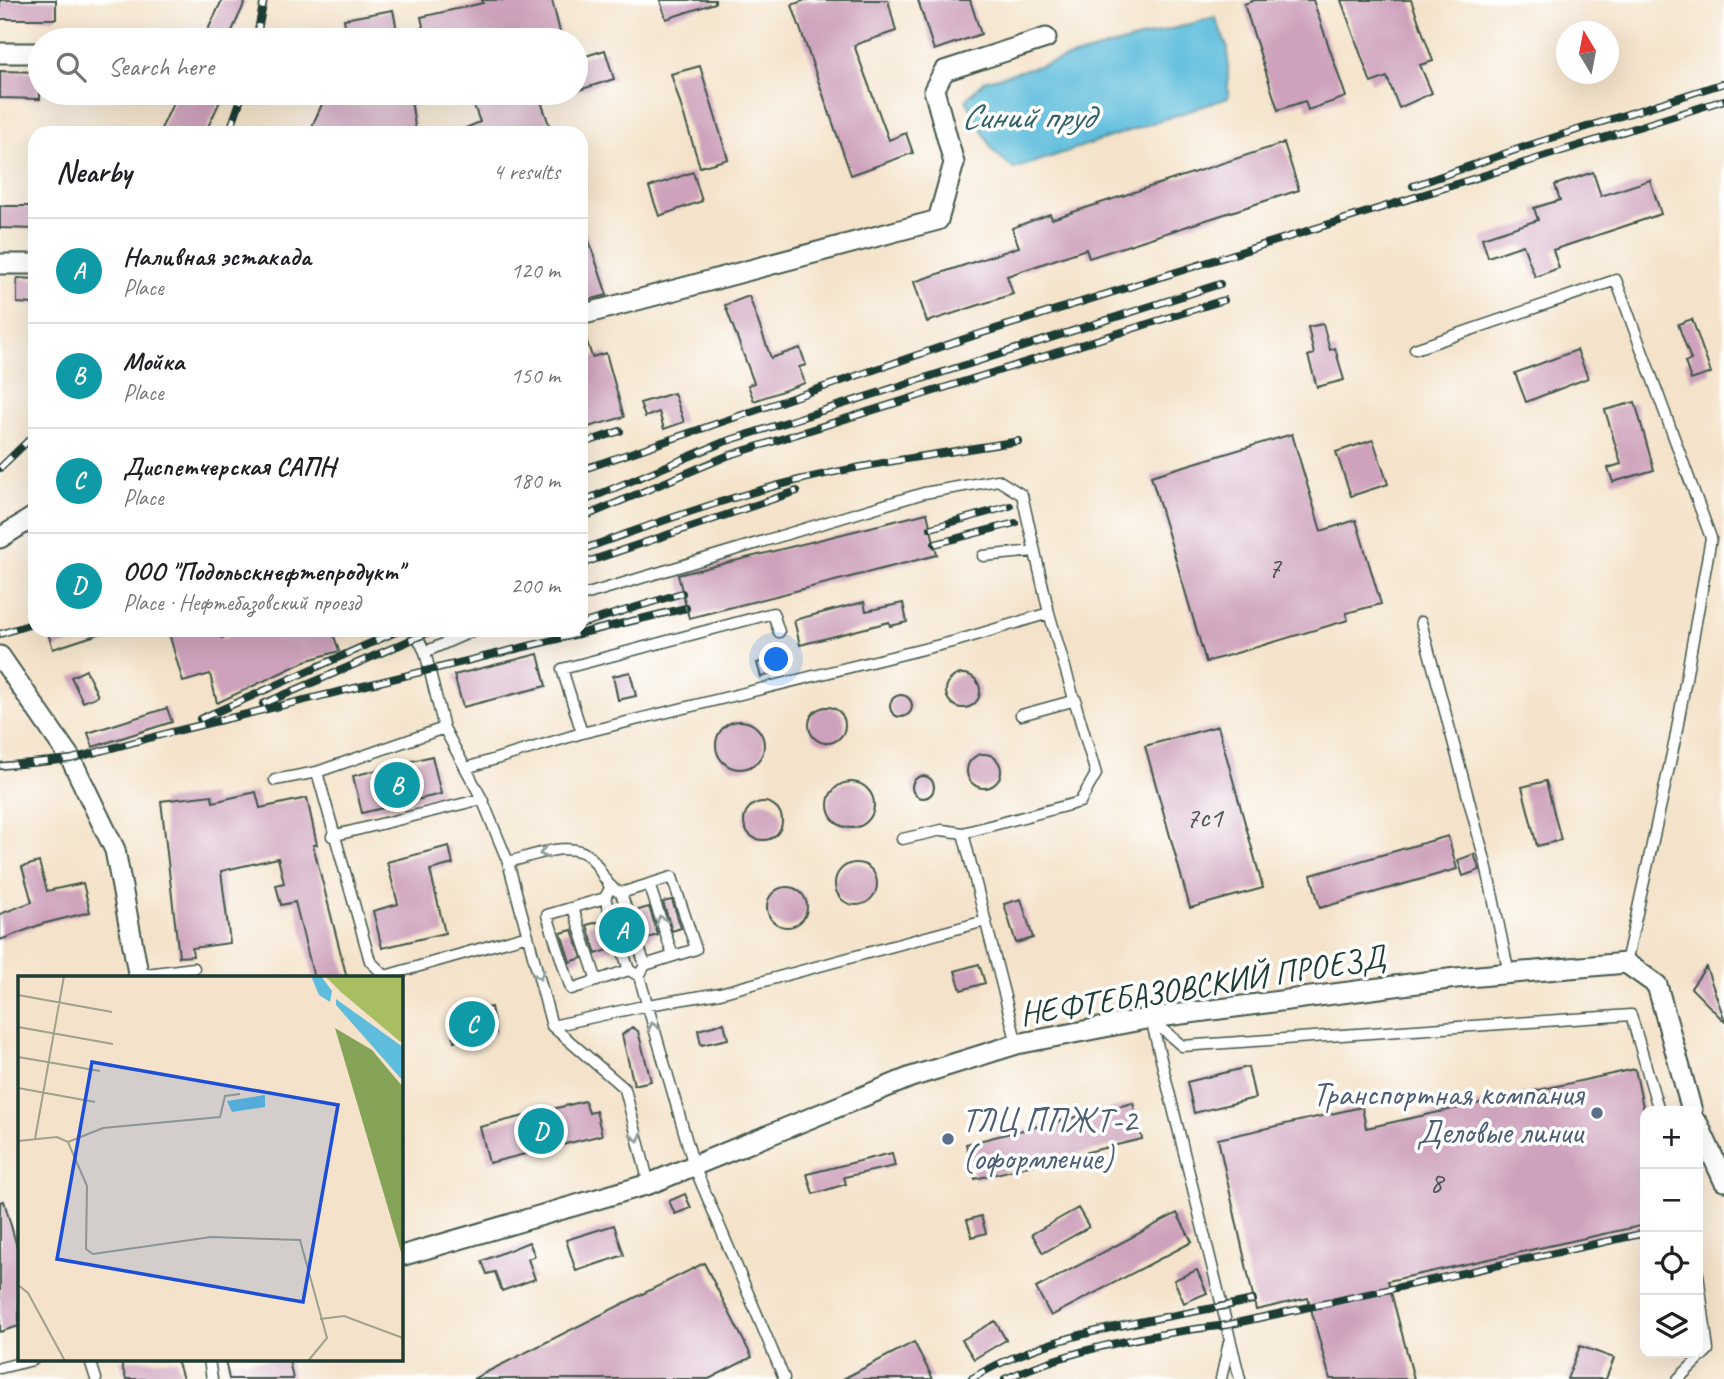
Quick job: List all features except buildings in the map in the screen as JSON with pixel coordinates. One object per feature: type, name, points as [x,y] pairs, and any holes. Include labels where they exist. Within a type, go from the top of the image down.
[{"type":"street","points":[[588,313],[938,220],[954,163],[934,90],[944,71],[1046,38]]},
{"type":"street","points":[[0,52],[28,53]]},
{"type":"street","points":[[0,264],[28,264]]},
{"type":"street","points":[[0,538],[28,520]]},
{"type":"street","points":[[0,656],[71,759],[116,850],[139,976]]},
{"type":"street","points":[[1626,963],[1657,985],[1691,1106]]},
{"type":"street","name":"НЕФТЕБАЗОВСКИЙ ПРОЕЗД","points":[[402,1256],[649,1184],[911,1077],[1017,1044],[1151,1018],[1508,974],[1626,963]]},
{"type":"street","points":[[1703,1131],[1717,1152],[1724,1181]]},
{"type":"lane","points":[[1415,349],[1616,280],[1711,538],[1675,740],[1626,963]]},
{"type":"lane","points":[[588,594],[924,493],[998,480],[1022,495],[1049,613],[1096,774],[1080,803],[963,833],[942,830],[902,839]]},
{"type":"lane","points":[[982,556],[1035,551]]},
{"type":"lane","points":[[582,733],[562,669],[773,613],[779,632]]},
{"type":"lane","points":[[466,768],[582,733],[942,644],[1049,613]]},
{"type":"lane","points":[[1421,622],[1486,864],[1508,974]]},
{"type":"lane","points":[[418,637],[425,652],[444,728],[482,799],[508,862],[552,1026],[625,1089],[649,1184]]},
{"type":"lane","points":[[425,652],[459,637]]},
{"type":"lane","points":[[1021,715],[1076,700]]},
{"type":"lane","points":[[275,780],[317,772],[444,728]]},
{"type":"lane","points":[[317,772],[332,836],[346,873],[370,961],[385,976],[528,935]]},
{"type":"lane","points":[[332,836],[482,799]]},
{"type":"lane","points":[[963,833],[1017,1044]]},
{"type":"lane","points":[[508,862],[566,848],[591,857],[607,893],[629,970],[639,976],[694,1166],[784,1378]]},
{"type":"lane","points":[[629,970],[571,989],[547,915],[573,908],[607,893],[621,893],[672,877],[696,949],[645,965],[639,976]]},
{"type":"lane","points":[[649,884],[673,956]]},
{"type":"lane","points":[[621,893],[645,965]]},
{"type":"lane","points":[[573,908],[597,981]]},
{"type":"lane","points":[[552,1026],[648,1005],[720,993],[985,920]]},
{"type":"lane","points":[[145,976],[194,968]]},
{"type":"lane","points":[[1151,1018],[1182,1046],[1631,1015],[1658,1106]]},
{"type":"lane","points":[[1151,1018],[1240,1379]]},
{"type":"lane","points":[[1678,1379],[1708,1350],[1701,1295]]},
{"type":"lane","points":[[1221,1379],[1230,1338]]},
{"type":"lane","points":[[0,1368],[25,1362]]},
{"type":"lane","points":[[91,1362],[96,1379]]},
{"type":"water","name":"Синий пруд","points":[[1215,17],[1228,48],[1228,98],[1014,169],[993,151],[966,100],[984,81]]},
{"type":"railway","points":[[258,28],[264,0]]},
{"type":"railway","points":[[1413,186],[1524,147],[1724,83]]},
{"type":"railway","points":[[588,468],[973,336],[1724,100]]},
{"type":"railway","points":[[231,126],[239,105]]},
{"type":"railway","points":[[588,499],[724,442],[1220,284]]},
{"type":"railway","points":[[588,515],[727,456],[1224,300]]},
{"type":"railway","points":[[588,442],[620,431]]},
{"type":"railway","points":[[0,468],[28,441]]},
{"type":"railway","points":[[588,547],[716,503],[799,480],[881,463],[1019,441]]},
{"type":"railway","points":[[588,562],[797,491]]},
{"type":"railway","points":[[931,528],[1010,506]]},
{"type":"railway","points":[[935,544],[1015,523]]},
{"type":"railway","points":[[588,622],[682,593]]},
{"type":"railway","points":[[588,632],[686,608]]},
{"type":"railway","points":[[0,634],[28,625]]},
{"type":"railway","points":[[200,719],[384,637]]},
{"type":"railway","points":[[263,704],[418,637]]},
{"type":"railway","points":[[0,766],[71,759],[566,637]]},
{"type":"railway","points":[[1005,1379],[1058,1359],[1113,1344],[1227,1325],[1640,1234]]},
{"type":"railway","points":[[971,1379],[1003,1362],[1072,1337],[1253,1300]]},
{"type":"place","name":"Мойка","points":[[397,785]]},
{"type":"place","name":"Наливная эстакада","points":[[622,930]]},
{"type":"place","name":"Диспетчерская САПН","points":[[472,1024]]},
{"type":"place","name":"Транспортная компания Деловые линии","points":[[1597,1113]]},
{"type":"place","name":"ООО \"Подольскнефтепродукт\"","points":[[541,1131]]},
{"type":"place","name":"ТЛЦ ППЖТ-2 (оформление)","points":[[948,1139]]}]
